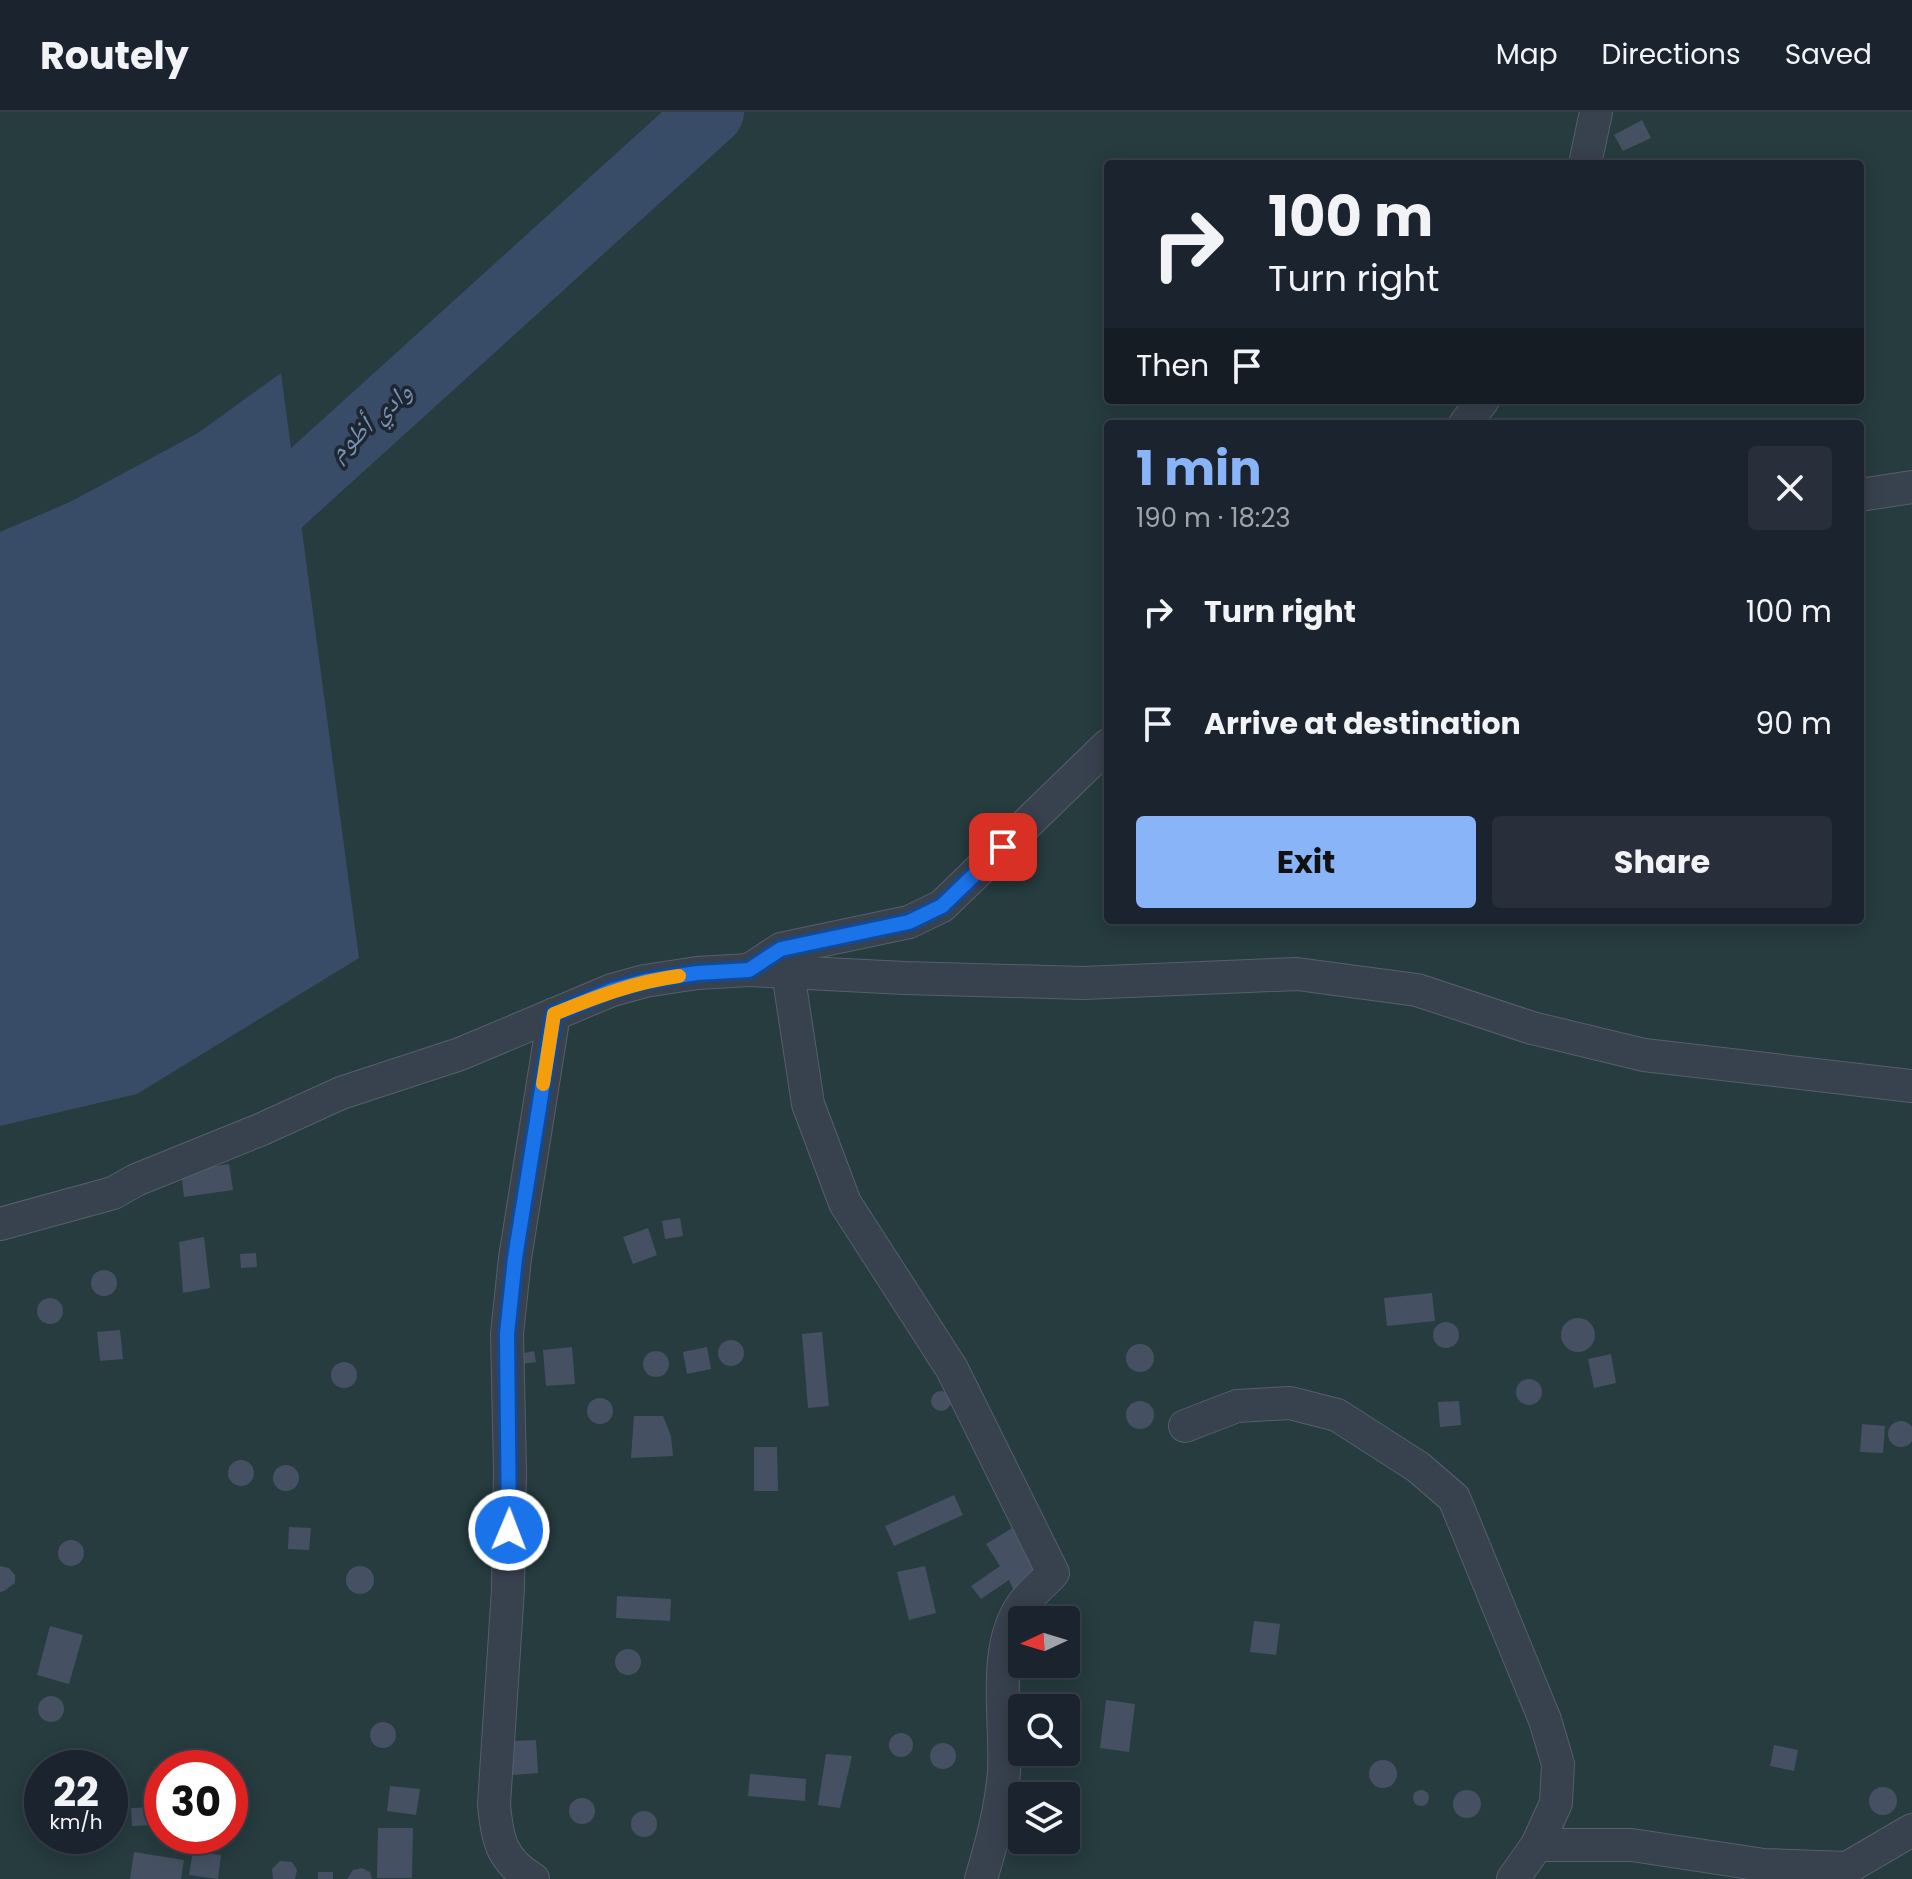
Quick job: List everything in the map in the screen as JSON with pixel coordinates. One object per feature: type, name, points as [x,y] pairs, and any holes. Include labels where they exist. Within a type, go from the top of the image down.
[{"type":"street","points":[[1586,160],[1596,112]]},
{"type":"street","points":[[1864,494],[1912,487]]},
{"type":"street","points":[[749,970],[781,949],[909,922],[942,906],[1104,749]]},
{"type":"street","points":[[0,1224],[113,1193],[136,1180],[341,1093],[460,1054],[612,990],[697,973],[749,970],[1083,983],[1297,974],[1417,990],[1532,1028],[1644,1055],[1912,1086]]},
{"type":"street","points":[[788,972],[808,1104],[845,1203],[952,1369],[1053,1573],[1023,1604],[1008,1634],[1002,1699],[1004,1768],[999,1821],[981,1879]]},
{"type":"street","points":[[533,1879],[514,1868],[497,1836],[494,1804],[508,1589],[510,1471],[507,1334],[515,1258],[554,1014]]},
{"type":"street","points":[[1185,1426],[1237,1406],[1290,1403],[1337,1415],[1418,1467],[1454,1498],[1545,1720],[1558,1764],[1556,1803],[1537,1845],[1513,1879]]},
{"type":"street","points":[[1537,1845],[1632,1845],[1764,1865],[1847,1868],[1912,1830]]},
{"type":"green space","points":[[0,112],[1912,112],[1912,1879],[0,1879]]},
{"type":"water","points":[[281,373],[359,958],[137,1094],[0,1126],[0,532],[70,502],[198,433]]},
{"type":"building","points":[[1642,120],[1651,138],[1623,151],[1614,135]]},
{"type":"building","points":[[229,1164],[233,1190],[184,1197],[181,1171]]},
{"type":"building","points":[[680,1218],[683,1236],[665,1239],[662,1221]]},
{"type":"building","points":[[648,1228],[657,1255],[633,1264],[623,1237]]},
{"type":"building","points":[[204,1237],[210,1288],[183,1293],[179,1242]]},
{"type":"building","points":[[256,1253],[257,1267],[241,1268],[240,1254]]},
{"type":"building","points":[[104,1270],[113,1274],[117,1283],[113,1292],[104,1296],[95,1292],[91,1283],[95,1274]]},
{"type":"building","points":[[1432,1293],[1435,1321],[1387,1326],[1384,1298]]},
{"type":"building","points":[[50,1298],[59,1302],[63,1311],[59,1320],[50,1324],[41,1320],[37,1311],[41,1302]]},
{"type":"building","points":[[1578,1318],[1590,1323],[1595,1335],[1590,1347],[1578,1352],[1566,1347],[1561,1335],[1566,1323]]},
{"type":"building","points":[[1446,1322],[1455,1326],[1459,1335],[1455,1344],[1446,1348],[1437,1344],[1433,1335],[1437,1326]]},
{"type":"building","points":[[120,1330],[123,1359],[100,1361],[97,1332]]},
{"type":"building","points":[[822,1332],[829,1406],[808,1408],[802,1334]]},
{"type":"building","points":[[731,1340],[740,1344],[744,1353],[740,1362],[731,1366],[722,1362],[718,1353],[722,1344]]},
{"type":"building","points":[[1140,1344],[1150,1348],[1154,1358],[1150,1368],[1140,1372],[1130,1368],[1126,1358],[1130,1348]]},
{"type":"building","points":[[572,1347],[575,1384],[546,1386],[543,1350]]},
{"type":"building","points":[[707,1347],[711,1369],[687,1374],[683,1352]]},
{"type":"building","points":[[534,1351],[536,1362],[522,1364],[520,1354]]},
{"type":"building","points":[[656,1351],[665,1355],[669,1364],[665,1373],[656,1377],[647,1373],[643,1364],[647,1355]]},
{"type":"building","points":[[1611,1354],[1616,1383],[1594,1388],[1588,1359]]},
{"type":"building","points":[[344,1362],[353,1366],[357,1375],[353,1384],[344,1388],[335,1384],[331,1375],[335,1366]]},
{"type":"building","points":[[1529,1379],[1538,1383],[1542,1392],[1538,1401],[1529,1405],[1520,1401],[1516,1392],[1520,1383]]},
{"type":"building","points":[[941,1391],[948,1394],[951,1401],[948,1408],[941,1411],[934,1408],[931,1401],[934,1394]]},
{"type":"building","points":[[600,1398],[609,1402],[613,1411],[609,1420],[600,1424],[591,1420],[587,1411],[591,1402]]},
{"type":"building","points":[[1140,1401],[1150,1405],[1154,1415],[1150,1425],[1140,1429],[1130,1425],[1126,1415],[1130,1405]]},
{"type":"building","points":[[1459,1401],[1461,1425],[1440,1427],[1438,1402]]},
{"type":"building","points":[[634,1416],[663,1416],[671,1436],[673,1456],[631,1458]]},
{"type":"building","points":[[1901,1421],[1910,1425],[1913,1439],[1910,1443],[1901,1447],[1892,1443],[1888,1434],[1892,1425]]},
{"type":"building","points":[[1862,1424],[1885,1426],[1883,1453],[1860,1452]]},
{"type":"building","points":[[754,1447],[777,1447],[778,1491],[754,1491]]},
{"type":"building","points":[[241,1460],[250,1464],[254,1473],[250,1482],[241,1486],[232,1482],[228,1473],[232,1464]]},
{"type":"building","points":[[286,1465],[295,1469],[299,1478],[295,1487],[286,1491],[277,1487],[273,1478],[277,1469]]},
{"type":"building","points":[[954,1495],[963,1515],[894,1546],[885,1526]]},
{"type":"building","points":[[289,1527],[311,1528],[309,1550],[288,1549]]},
{"type":"building","points":[[1014,1527],[1042,1575],[1014,1591],[1009,1580],[981,1599],[971,1586],[1000,1566],[986,1544]]},
{"type":"building","points":[[71,1540],[80,1544],[84,1553],[80,1562],[71,1566],[62,1562],[58,1553],[62,1544]]},
{"type":"building","points":[[0,1566],[9,1568],[15,1575],[15,1583],[0,1592]]},
{"type":"building","points":[[360,1566],[370,1570],[374,1580],[370,1590],[360,1594],[350,1590],[346,1580],[350,1570]]},
{"type":"building","points":[[925,1566],[936,1613],[909,1620],[897,1572]]},
{"type":"building","points":[[617,1596],[671,1599],[670,1621],[616,1618]]},
{"type":"building","points":[[1254,1621],[1280,1624],[1276,1655],[1250,1652]]},
{"type":"building","points":[[50,1626],[83,1635],[69,1684],[37,1675]]},
{"type":"building","points":[[628,1649],[637,1653],[641,1662],[637,1671],[628,1675],[619,1671],[615,1662],[619,1653]]},
{"type":"building","points":[[51,1696],[60,1700],[64,1709],[60,1718],[51,1722],[42,1718],[38,1709],[42,1700]]},
{"type":"building","points":[[1106,1700],[1135,1704],[1129,1752],[1100,1748]]},
{"type":"building","points":[[383,1722],[392,1726],[396,1735],[392,1744],[383,1748],[374,1744],[370,1735],[374,1726]]},
{"type":"building","points":[[896,1733],[906,1733],[913,1740],[913,1750],[906,1757],[896,1757],[889,1750],[889,1740]]},
{"type":"building","points":[[536,1740],[538,1773],[513,1775],[511,1741]]},
{"type":"building","points":[[943,1743],[952,1747],[956,1756],[952,1765],[943,1769],[934,1765],[930,1756],[934,1747]]},
{"type":"building","points":[[1774,1745],[1798,1750],[1794,1771],[1770,1766]]},
{"type":"building","points":[[826,1754],[852,1756],[840,1808],[818,1805]]},
{"type":"building","points":[[1383,1760],[1393,1764],[1397,1774],[1393,1784],[1383,1788],[1373,1784],[1369,1774],[1373,1764]]},
{"type":"building","points":[[750,1774],[806,1779],[805,1801],[748,1796]]},
{"type":"building","points":[[390,1786],[420,1789],[416,1815],[387,1811]]},
{"type":"building","points":[[1883,1787],[1893,1791],[1897,1801],[1893,1811],[1883,1815],[1873,1811],[1869,1801],[1873,1791]]},
{"type":"building","points":[[1421,1790],[1427,1792],[1427,1804],[1421,1806],[1415,1804],[1413,1798],[1415,1792]]},
{"type":"building","points":[[1467,1790],[1477,1794],[1481,1804],[1477,1814],[1467,1818],[1457,1814],[1453,1804],[1457,1794]]},
{"type":"building","points":[[582,1798],[591,1802],[595,1811],[591,1820],[582,1824],[573,1820],[569,1811],[573,1802]]},
{"type":"building","points":[[144,1807],[144,1826],[132,1826],[131,1808]]},
{"type":"building","points":[[644,1811],[653,1815],[657,1824],[653,1833],[644,1837],[635,1833],[631,1824],[635,1815]]},
{"type":"building","points":[[378,1828],[413,1828],[412,1878],[377,1878]]},
{"type":"building","points":[[134,1852],[184,1860],[181,1879],[130,1879]]},
{"type":"building","points":[[192,1854],[221,1855],[218,1879],[189,1875]]},
{"type":"building","points":[[280,1861],[292,1862],[297,1870],[295,1879],[273,1879],[272,1869]]},
{"type":"building","points":[[362,1868],[370,1872],[372,1879],[347,1879],[353,1870]]},
{"type":"building","points":[[318,1872],[333,1872],[333,1879],[318,1879]]},
{"type":"waterway","name":"وادي أظوم","points":[[230,548],[711,112]]},
{"type":"slow traffic","points":[[543,1084],[554,1014],[612,990],[679,976]]},
{"type":"route","points":[[509,1530],[507,1334],[515,1258],[554,1014],[612,990],[645,981],[697,973],[749,970],[781,949],[909,922],[942,906],[1003,847]]}]
